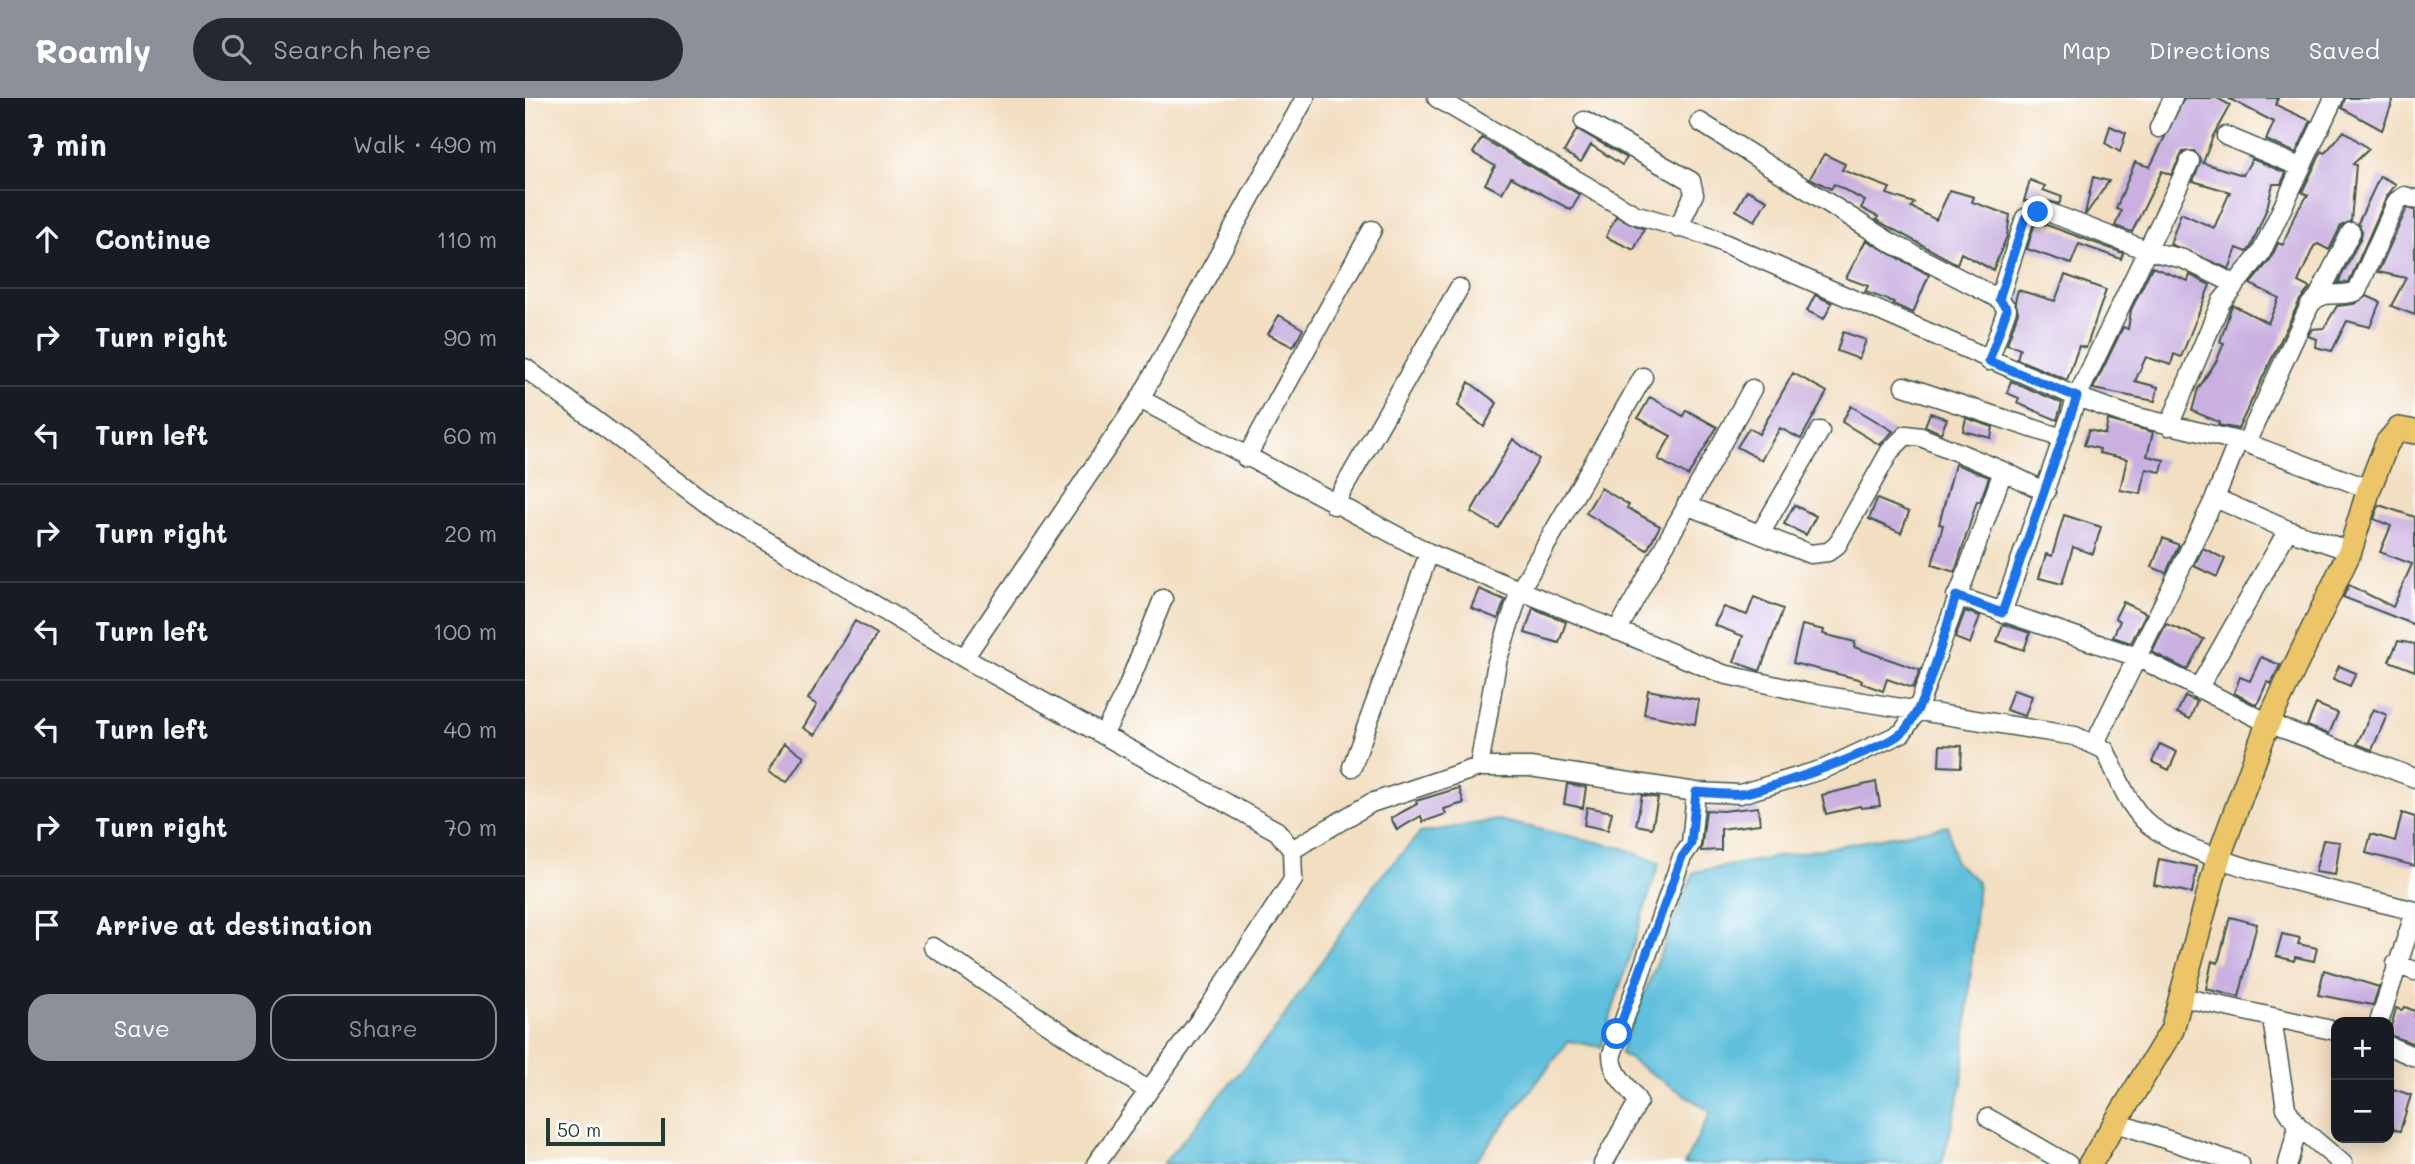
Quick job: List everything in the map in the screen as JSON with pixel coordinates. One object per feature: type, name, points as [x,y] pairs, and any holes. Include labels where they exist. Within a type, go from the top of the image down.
[{"type":"main road","points":[[2090,1164],[2172,1030],[2218,859],[2268,723],[2350,551],[2369,489],[2392,435],[2399,429],[2415,432]]},
{"type":"street","points":[[964,658],[1140,399],[1304,98]]},
{"type":"street","points":[[1437,98],[1634,214],[1703,234],[1989,361],[2077,397],[2169,426],[2242,442],[2369,489]]},
{"type":"street","points":[[2159,128],[2173,98]]},
{"type":"street","points":[[2169,426],[2221,302],[2261,253],[2333,98]]},
{"type":"street","points":[[1584,121],[1691,181],[1694,194],[1678,228]]},
{"type":"street","points":[[1700,122],[1890,242],[1999,299],[2007,309],[1989,361]]},
{"type":"street","points":[[2226,136],[2300,167]]},
{"type":"street","points":[[2002,613],[2077,397],[2190,161]]},
{"type":"street","points":[[2319,295],[2357,291],[2397,201],[2405,196],[2415,199]]},
{"type":"street","points":[[1999,299],[2025,218],[2048,212],[2146,250],[2183,258],[2235,284]]},
{"type":"street","points":[[1246,458],[1372,230]]},
{"type":"street","points":[[2095,743],[2305,316],[2319,295],[2351,232]]},
{"type":"street","points":[[1334,505],[1459,288]]},
{"type":"street","points":[[525,368],[722,514],[964,658],[1277,831],[1292,850],[1293,880],[1209,1007],[1096,1164]]},
{"type":"street","points":[[1479,767],[1497,662],[1520,590],[1643,377]]},
{"type":"street","points":[[1904,386],[2062,438]]},
{"type":"street","points":[[1617,631],[1752,389]]},
{"type":"street","points":[[1140,399],[1429,554],[1723,674],[1808,692],[2075,736],[2095,743],[2105,750],[2143,820],[2158,832],[2218,859],[2415,911],[2380,1017]]},
{"type":"street","points":[[1760,534],[1820,431]]},
{"type":"street","points":[[1686,505],[1810,554],[1828,552],[1837,545],[1890,451],[1906,435],[1921,437],[2046,492]]},
{"type":"street","points":[[1292,850],[1371,803],[1479,767],[1530,767],[1593,774],[1696,792],[1740,794],[1824,769],[1902,733],[1917,711],[2003,471]]},
{"type":"street","points":[[2215,498],[2288,530],[2350,551]]},
{"type":"street","points":[[2197,690],[2288,530]]},
{"type":"street","points":[[1352,767],[1429,554]]},
{"type":"street","points":[[1956,596],[2137,657],[2197,690],[2268,723],[2415,778]]},
{"type":"street","points":[[1103,735],[1125,693],[1163,599]]},
{"type":"street","points":[[1603,1164],[1638,1102],[1632,1092],[1618,1080],[1612,1054],[1682,857],[1691,844],[1696,792]]},
{"type":"street","points":[[933,947],[1147,1090]]},
{"type":"street","points":[[2396,964],[2415,971]]},
{"type":"street","points":[[2181,998],[2331,1030]]},
{"type":"street","points":[[2272,1019],[2286,1108],[2298,1126],[2337,1162]]},
{"type":"street","points":[[2394,1048],[2415,1057]]},
{"type":"street","points":[[1988,1118],[2068,1164]]},
{"type":"street","points":[[2114,1122],[2228,1162]]},
{"type":"street","points":[[2288,1164],[2298,1126]]},
{"type":"water","points":[[1498,820],[1623,848],[1659,863],[1601,1047],[1569,1041],[1473,1164],[1163,1164],[1272,1034],[1376,882],[1420,833]]},
{"type":"water","points":[[1948,826],[1955,862],[1978,881],[1962,1083],[1942,1164],[1684,1164],[1711,1112],[1620,1053],[1694,872]]},
{"type":"building","points":[[2184,98],[2217,98],[2230,105],[2213,136],[2203,163],[2243,175],[2252,159],[2286,173],[2281,184],[2273,184],[2267,208],[2251,247],[2247,252],[2237,248],[2229,269],[2170,244],[2181,213],[2214,228],[2230,192],[2193,181],[2201,161],[2194,151],[2183,152],[2171,175],[2162,171],[2132,232],[2115,226],[2121,211],[2116,209],[2135,162],[2150,167]]},
{"type":"building","points":[[2228,98],[2278,98],[2276,105],[2311,121],[2296,153],[2266,140],[2274,122]]},
{"type":"building","points":[[2345,98],[2394,98],[2382,130],[2342,108]]},
{"type":"building","points":[[2110,126],[2126,133],[2120,152],[2105,143]]},
{"type":"building","points":[[1577,129],[1627,158],[1622,165],[1591,145],[1581,162],[1564,152]]},
{"type":"building","points":[[2344,131],[2369,149],[2353,164],[2356,165],[2351,221],[2341,226],[2329,250],[2318,244],[2314,246],[2298,282],[2310,288],[2300,300],[2238,429],[2218,425],[2219,422],[2192,411],[2198,389],[2217,360],[2224,343],[2220,342],[2231,308],[2233,305],[2268,323],[2279,298],[2250,284],[2270,260],[2278,243],[2283,245],[2295,214],[2308,195],[2302,192],[2322,151],[2325,153]]},
{"type":"building","points":[[1482,138],[1580,195],[1571,210],[1511,177],[1502,193],[1485,184],[1495,166],[1473,153]]},
{"type":"building","points":[[1824,154],[1845,164],[1842,170],[1890,188],[1887,194],[1914,203],[1911,207],[1936,220],[1950,190],[1974,197],[1972,202],[2010,215],[2007,236],[1993,270],[1961,253],[1957,264],[1876,220],[1878,217],[1861,208],[1865,201],[1834,184],[1831,189],[1810,178]]},
{"type":"building","points":[[2380,176],[2396,184],[2387,196],[2349,282],[2338,283],[2361,237],[2362,231],[2358,223]]},
{"type":"building","points":[[2093,177],[2109,181],[2085,214]]},
{"type":"building","points":[[2030,180],[2045,186],[2043,190],[2062,197],[2059,204],[2024,201]]},
{"type":"building","points":[[1747,190],[1767,200],[1755,221],[1736,210]]},
{"type":"building","points":[[2407,208],[2415,210],[2415,315],[2391,306],[2406,278],[2378,272]]},
{"type":"building","points":[[1616,216],[1644,229],[1634,250],[1606,237]]},
{"type":"building","points":[[2041,223],[2123,253],[2121,259],[2079,244],[2071,264],[2027,249],[2034,226]]},
{"type":"building","points":[[1866,240],[1929,275],[1913,313],[1893,304],[1894,302],[1865,292],[1868,286],[1846,278]]},
{"type":"building","points":[[2152,267],[2188,281],[2190,275],[2210,285],[2181,357],[2174,354],[2171,365],[2146,357],[2135,381],[2158,387],[2155,401],[2093,389],[2123,327],[2128,329],[2131,310]]},
{"type":"building","points":[[2065,275],[2106,290],[2086,348],[2079,346],[2067,380],[2017,359],[2020,348],[2007,344],[2018,312],[2015,301],[2018,290],[2055,301]]},
{"type":"building","points":[[1815,295],[1832,303],[1824,319],[1807,311]]},
{"type":"building","points":[[2367,296],[2380,302],[2370,327],[2347,321],[2332,351],[2315,347],[2316,339],[2308,336],[2312,329],[2324,328],[2337,306],[2354,304]]},
{"type":"building","points":[[1279,315],[1303,329],[1293,347],[1268,334]]},
{"type":"building","points":[[1843,332],[1866,340],[1859,359],[1837,351]]},
{"type":"building","points":[[1793,373],[1827,392],[1801,439],[1780,428],[1761,460],[1737,447],[1749,428],[1759,434]]},
{"type":"building","points":[[2011,381],[2062,403],[2057,420],[2017,403],[2019,398],[2007,393]]},
{"type":"building","points":[[1469,382],[1497,403],[1484,427],[1458,406]]},
{"type":"building","points":[[1650,397],[1683,416],[1686,410],[1717,427],[1688,476],[1658,459],[1671,436],[1638,418]]},
{"type":"building","points":[[1851,406],[1893,431],[1880,445],[1842,422]]},
{"type":"building","points":[[1930,413],[1947,419],[1941,433],[1925,426]]},
{"type":"building","points":[[1966,418],[1993,427],[1991,438],[1963,431]]},
{"type":"building","points":[[2108,420],[2153,432],[2147,456],[2164,460],[2161,472],[2146,469],[2141,494],[2120,490],[2127,459],[2099,453],[2100,449],[2084,445],[2089,430],[2105,434]]},
{"type":"building","points":[[1513,439],[1539,459],[1498,528],[1471,512]]},
{"type":"building","points":[[1955,464],[1989,477],[1980,502],[1977,501],[1955,572],[1932,565],[1943,525],[1939,524]]},
{"type":"building","points":[[1601,488],[1629,505],[1627,508],[1660,526],[1647,550],[1586,513]]},
{"type":"building","points":[[1877,499],[1909,512],[1901,533],[1869,519]]},
{"type":"building","points":[[1794,505],[1816,516],[1806,535],[1784,524]]},
{"type":"building","points":[[2379,505],[2415,517],[2415,625],[2343,597],[2349,585],[2393,607],[2412,564],[2380,552],[2391,526],[2374,519]]},
{"type":"building","points":[[2064,515],[2101,527],[2093,554],[2073,547],[2062,584],[2039,578],[2046,554],[2052,556]]},
{"type":"building","points":[[2163,538],[2179,545],[2166,573],[2152,567]]},
{"type":"building","points":[[2203,548],[2225,559],[2217,577],[2194,566]]},
{"type":"building","points":[[1479,589],[1505,600],[1498,619],[1471,608]]},
{"type":"building","points":[[1754,597],[1783,609],[1760,671],[1734,662],[1743,636],[1714,625],[1724,607],[1747,615]]},
{"type":"building","points":[[2123,602],[2146,613],[2131,643],[2113,637],[2120,621],[2115,618]]},
{"type":"building","points":[[1533,608],[1566,622],[1559,643],[1525,633]]},
{"type":"building","points":[[1965,611],[1980,616],[1970,644],[1955,638]]},
{"type":"building","points":[[855,621],[877,634],[815,735],[803,728],[817,705],[808,699]]},
{"type":"building","points":[[2003,624],[2030,633],[2024,650],[1997,641]]},
{"type":"building","points":[[2166,624],[2204,639],[2187,670],[2152,652]]},
{"type":"building","points":[[1802,625],[1824,630],[1823,634],[1855,642],[1854,647],[1920,670],[1913,688],[1887,679],[1883,691],[1861,683],[1862,680],[1793,663]]},
{"type":"building","points":[[2398,641],[2415,644],[2415,671],[2389,661]]},
{"type":"building","points":[[2261,657],[2280,665],[2271,684],[2267,682],[2257,705],[2234,693],[2240,677],[2250,681]]},
{"type":"building","points":[[2339,666],[2356,673],[2350,686],[2333,679]]},
{"type":"building","points":[[1648,690],[1699,700],[1695,724],[1644,714]]},
{"type":"building","points":[[2013,690],[2032,696],[2025,716],[2006,710]]},
{"type":"building","points":[[2185,696],[2197,701],[2190,719],[2177,713]]},
{"type":"building","points":[[2316,704],[2338,713],[2329,734],[2307,726]]},
{"type":"building","points":[[2373,709],[2387,715],[2372,750],[2357,744]]},
{"type":"building","points":[[784,743],[804,756],[787,782],[769,772]]},
{"type":"building","points":[[2160,744],[2177,752],[2169,770],[2152,762]]},
{"type":"building","points":[[1940,745],[1962,746],[1961,767],[1939,766]]},
{"type":"building","points":[[1876,782],[1880,806],[1860,806],[1826,814],[1822,795]]},
{"type":"building","points":[[1567,784],[1586,787],[1583,808],[1564,804]]},
{"type":"building","points":[[1459,788],[1464,803],[1444,809],[1446,814],[1423,822],[1421,816],[1397,830],[1391,818],[1417,804],[1416,801]]},
{"type":"building","points":[[1642,795],[1658,798],[1652,828],[1636,825]]},
{"type":"building","points":[[1587,807],[1612,812],[1608,830],[1584,825]]},
{"type":"building","points":[[1758,807],[1760,824],[1721,829],[1721,850],[1701,851],[1706,810]]},
{"type":"building","points":[[2402,813],[2415,817],[2415,866],[2366,853],[2371,834],[2395,841]]},
{"type":"building","points":[[2323,840],[2340,842],[2335,875],[2315,872]]},
{"type":"building","points":[[2159,859],[2197,867],[2192,893],[2154,885]]},
{"type":"building","points":[[2230,917],[2257,924],[2239,997],[2206,989],[2212,961],[2218,963]]},
{"type":"building","points":[[2282,934],[2300,938],[2298,944],[2317,948],[2314,961],[2295,957],[2294,961],[2276,956]]},
{"type":"building","points":[[2324,970],[2379,987],[2373,1005],[2318,995]]},
{"type":"building","points":[[2405,1007],[2415,1011],[2415,1044],[2394,1037],[2396,1008],[2401,1010]]},
{"type":"building","points":[[2394,1089],[2411,1095],[2400,1131],[2394,1129]]},
{"type":"route","points":[[1617,1034],[1682,857],[1691,844],[1696,792],[1740,794],[1778,785],[1824,769],[1902,733],[1917,711],[1956,596],[2002,613],[2077,397],[1989,361],[2007,309],[1999,299],[2025,218],[2038,212]]}]
